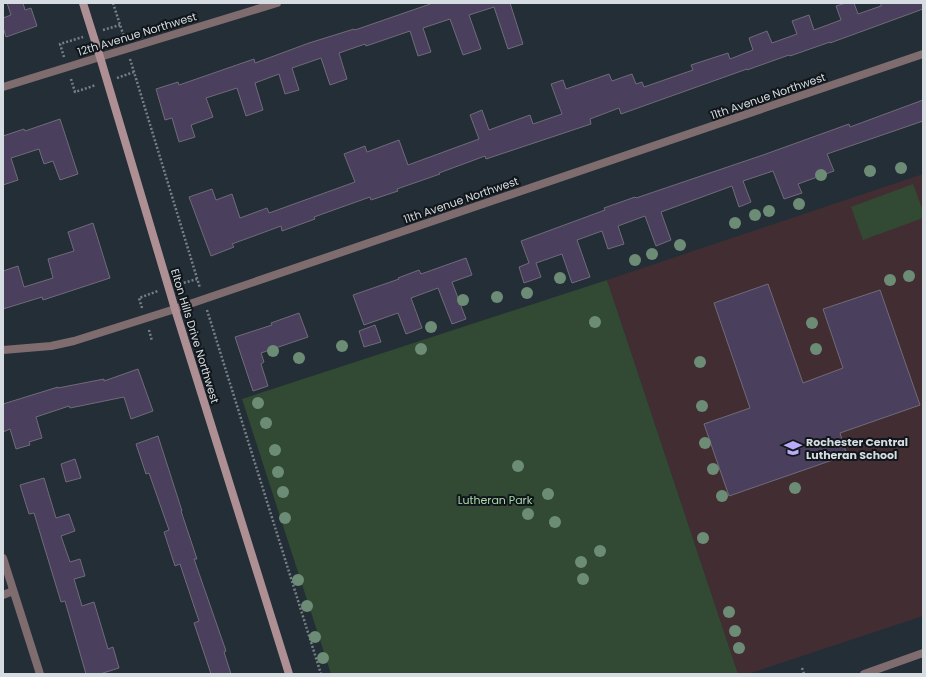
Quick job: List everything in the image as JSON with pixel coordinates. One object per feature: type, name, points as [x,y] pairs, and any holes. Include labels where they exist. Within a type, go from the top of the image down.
[{"type":"main road","name":"Elton Hills Drive Northwest","points":[[83,3],[175,309],[290,674]]},
{"type":"street","name":"12th Avenue Northwest","points":[[3,87],[277,3]]},
{"type":"street","name":"11th Avenue Northwest","points":[[3,350],[51,346],[74,341],[175,309],[923,54]]},
{"type":"street","points":[[3,558],[40,674]]},
{"type":"street","points":[[3,595],[13,591]]},
{"type":"street","points":[[864,674],[923,654]]},
{"type":"path","points":[[113,3],[120,25]]},
{"type":"path","points":[[134,72],[197,279]]},
{"type":"path","points":[[210,321],[321,674]]},
{"type":"path","points":[[802,668],[804,674]]},
{"type":"shaded area","name":"Rochester Central Lutheran School","points":[[923,174],[923,616],[748,674],[738,674],[607,280]]},
{"type":"green space","points":[[913,184],[923,211],[923,218],[863,240],[851,207]]},
{"type":"green space","name":"Lutheran Park","points":[[607,280],[738,674],[331,674],[242,399]]},
{"type":"building","points":[[7,3],[23,3],[25,10],[31,8],[37,26],[6,37],[3,27],[3,18],[11,15]]},
{"type":"building","points":[[433,3],[510,3],[523,44],[508,49],[494,7],[469,15],[481,49],[463,55],[450,19],[423,28],[431,52],[418,56],[410,31],[366,46],[365,44],[339,53],[347,79],[330,85],[321,58],[292,68],[299,90],[285,94],[279,74],[255,83],[263,110],[246,116],[237,88],[206,98],[213,117],[191,125],[195,137],[179,142],[172,118],[165,120],[156,89],[178,82],[179,85],[254,59],[255,63],[309,43],[354,29],[355,30]]},
{"type":"building","points":[[846,3],[854,3],[858,14],[881,6],[881,3],[923,3],[923,9],[830,43],[747,69],[621,114],[619,108],[590,119],[591,124],[486,159],[485,156],[397,189],[398,191],[371,200],[370,197],[314,217],[315,219],[282,231],[281,226],[232,244],[234,247],[211,256],[189,197],[212,189],[216,200],[232,194],[240,218],[267,208],[269,213],[355,182],[344,154],[365,146],[367,152],[399,140],[408,165],[479,139],[470,115],[482,110],[489,130],[530,115],[533,124],[562,114],[551,84],[563,80],[566,89],[609,74],[612,81],[632,74],[636,84],[642,82],[644,87],[693,70],[691,65],[728,53],[730,59],[753,50],[749,38],[767,31],[772,43],[797,34],[792,21],[809,15],[814,30],[841,20],[836,6]]},
{"type":"building","points":[[923,100],[923,121],[827,154],[834,171],[798,184],[802,193],[784,199],[773,171],[743,181],[751,202],[739,207],[732,186],[661,212],[671,240],[656,246],[645,216],[618,226],[624,244],[608,249],[602,231],[577,240],[590,277],[572,283],[562,254],[536,263],[541,277],[524,283],[519,267],[529,263],[521,241],[605,210],[604,208],[635,197],[636,198],[763,155],[849,124],[850,127]]},
{"type":"building","points":[[60,119],[78,174],[60,180],[53,161],[44,164],[39,149],[11,158],[18,180],[3,185],[3,136],[24,129],[25,131]]},
{"type":"building","points":[[93,223],[110,278],[43,300],[42,297],[3,309],[3,271],[18,266],[24,287],[53,278],[48,259],[74,251],[68,232]]},
{"type":"building","points":[[466,258],[472,275],[452,282],[466,319],[452,324],[438,288],[411,298],[422,328],[406,334],[398,313],[364,325],[353,295],[399,279],[398,278],[419,270],[421,274]]},
{"type":"building","name":"Rochester Central Lutheran School","points":[[768,284],[803,383],[843,368],[823,309],[880,290],[920,405],[840,433],[847,455],[729,496],[704,424],[750,408],[714,303]]},
{"type":"building","points":[[299,313],[308,337],[261,353],[264,362],[261,364],[268,386],[253,391],[235,337],[272,325],[271,323]]},
{"type":"building","points":[[375,325],[381,342],[364,347],[359,331]]},
{"type":"building","points":[[138,369],[153,411],[131,419],[124,397],[70,408],[69,406],[36,417],[42,438],[29,442],[30,445],[16,449],[10,429],[3,432],[3,404],[58,387],[104,379],[104,381]]},
{"type":"building","points":[[158,436],[197,559],[194,559],[226,651],[224,652],[231,674],[211,674],[194,623],[199,621],[180,564],[175,566],[164,532],[169,530],[149,473],[146,474],[136,444]]},
{"type":"building","points":[[75,459],[81,478],[66,482],[61,464]]},
{"type":"building","points":[[44,478],[56,518],[69,514],[75,531],[61,536],[70,562],[80,559],[85,576],[74,579],[82,606],[94,602],[108,649],[113,647],[119,668],[100,674],[86,674],[65,601],[61,602],[34,513],[29,514],[20,485]]},
{"type":"place","name":"Rochester Central Lutheran School","points":[[793,448]]}]
